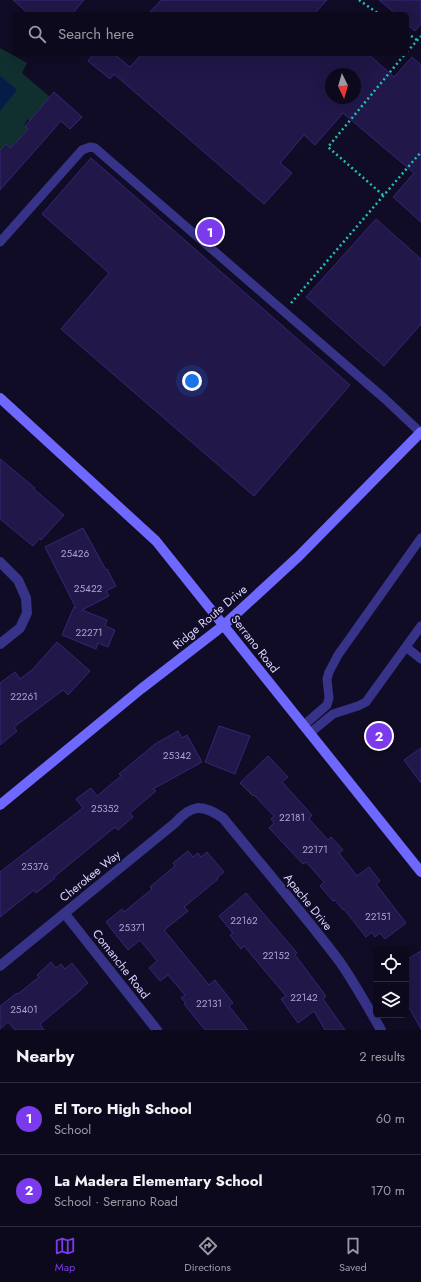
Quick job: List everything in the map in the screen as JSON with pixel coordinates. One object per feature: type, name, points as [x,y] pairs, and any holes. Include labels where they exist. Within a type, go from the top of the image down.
[{"type":"street","name":"Serrano Road","points":[[0,398],[156,541],[421,872]]},
{"type":"street","name":"Ridge Route Drive","points":[[0,805],[141,689],[224,625],[299,556],[421,432]]},
{"type":"street","points":[[0,562],[18,580],[26,598],[27,613],[20,628],[0,644]]},
{"type":"street","name":"Cherokee Way","points":[[0,966],[175,823],[184,812],[198,808]]},
{"type":"street","name":"Apache Drive","points":[[198,808],[211,811],[223,818],[316,931],[344,969],[380,1030]]},
{"type":"street","name":"Comanche Road","points":[[65,914],[157,1030]]},
{"type":"lane","points":[[0,242],[82,150],[90,147],[95,148],[385,399],[421,432]]},
{"type":"lane","points":[[307,729],[327,705],[329,698],[327,679],[338,655],[421,538]]},
{"type":"lane","points":[[307,729],[333,714],[366,702],[421,626]]},
{"type":"lane","points":[[406,647],[421,659]]},
{"type":"path","points":[[360,0],[376,12]]},
{"type":"path","points":[[409,35],[417,40]]},
{"type":"path","points":[[409,50],[421,36]]},
{"type":"path","points":[[383,195],[328,147],[403,56]]},
{"type":"path","points":[[284,312],[421,152]]},
{"type":"green space","points":[[0,48],[27,63],[22,73],[50,97],[43,105],[46,108],[33,123],[28,119],[24,125],[28,129],[11,148],[6,144],[0,150]]},
{"type":"water","points":[[0,76],[17,90],[0,111]]},
{"type":"building","points":[[13,0],[84,0],[74,12],[27,12]]},
{"type":"building","points":[[161,0],[327,0],[316,12],[150,12]]},
{"type":"building","points":[[379,0],[421,0],[421,24],[415,31],[409,26],[409,12],[394,12]]},
{"type":"building","points":[[92,56],[116,56],[130,67],[140,56],[370,56],[394,77],[412,57],[421,65],[421,222],[393,197],[414,173],[343,113],[315,145],[304,135],[280,163],[292,173],[264,204],[114,74],[110,79],[88,61]]},
{"type":"building","points":[[54,92],[82,117],[70,129],[61,121],[0,190],[0,150],[6,144],[11,148],[28,129],[25,126]]},
{"type":"building","points":[[91,158],[350,385],[254,496],[61,329],[109,273],[42,214]]},
{"type":"building","points":[[376,219],[421,259],[421,324],[384,366],[306,297]]},
{"type":"building","points":[[0,459],[35,488],[34,489],[64,515],[41,540],[40,538],[33,546],[0,519]]},
{"type":"building","points":[[83,528],[116,586],[106,591],[109,596],[82,610],[107,620],[105,626],[115,630],[108,647],[98,643],[96,649],[62,635],[74,607],[76,608],[45,547]]},
{"type":"building","points":[[57,642],[90,671],[68,695],[63,690],[14,727],[17,731],[0,745],[0,683],[15,672],[20,679],[33,669]]},
{"type":"building","points":[[219,726],[250,736],[235,774],[205,762]]},
{"type":"building","points":[[178,731],[182,738],[187,735],[202,762],[153,789],[156,791],[130,813],[133,817],[118,830],[115,827],[36,893],[34,890],[0,917],[0,872],[83,808],[76,799],[91,788],[97,796],[121,776],[119,774],[155,744]]},
{"type":"building","points":[[421,748],[421,783],[404,760]]},
{"type":"building","points":[[268,756],[288,777],[282,782],[312,815],[309,819],[328,840],[331,837],[343,850],[339,853],[357,876],[369,867],[380,881],[376,884],[406,923],[385,939],[380,933],[375,937],[372,932],[366,937],[344,909],[343,910],[335,900],[333,901],[320,886],[324,882],[306,862],[303,864],[269,828],[274,823],[271,819],[274,816],[240,783]]},
{"type":"building","points":[[188,851],[193,857],[198,853],[201,857],[207,852],[224,872],[217,878],[218,879],[184,907],[188,911],[164,930],[209,985],[215,980],[233,1003],[229,1006],[248,1030],[205,1030],[184,1004],[186,1003],[181,998],[185,995],[168,975],[160,981],[149,968],[157,961],[140,940],[128,950],[106,922],[122,909],[124,912],[152,889],[150,887],[175,866],[173,863]]},
{"type":"building","points":[[246,893],[297,953],[295,955],[326,996],[323,999],[345,1030],[325,1030],[314,1011],[298,1023],[281,999],[286,996],[244,946],[241,949],[230,935],[233,933],[219,916]]},
{"type":"building","points":[[421,951],[421,1029],[409,1007],[409,958]]},
{"type":"building","points":[[51,962],[56,968],[61,964],[65,969],[72,963],[88,983],[40,1024],[44,1030],[15,1030],[8,1022],[0,1029],[0,1006],[39,977],[37,975]]},
{"type":"place","name":"El Toro High School","points":[[210,232]]},
{"type":"place","name":"La Madera Elementary School","points":[[379,736]]}]
